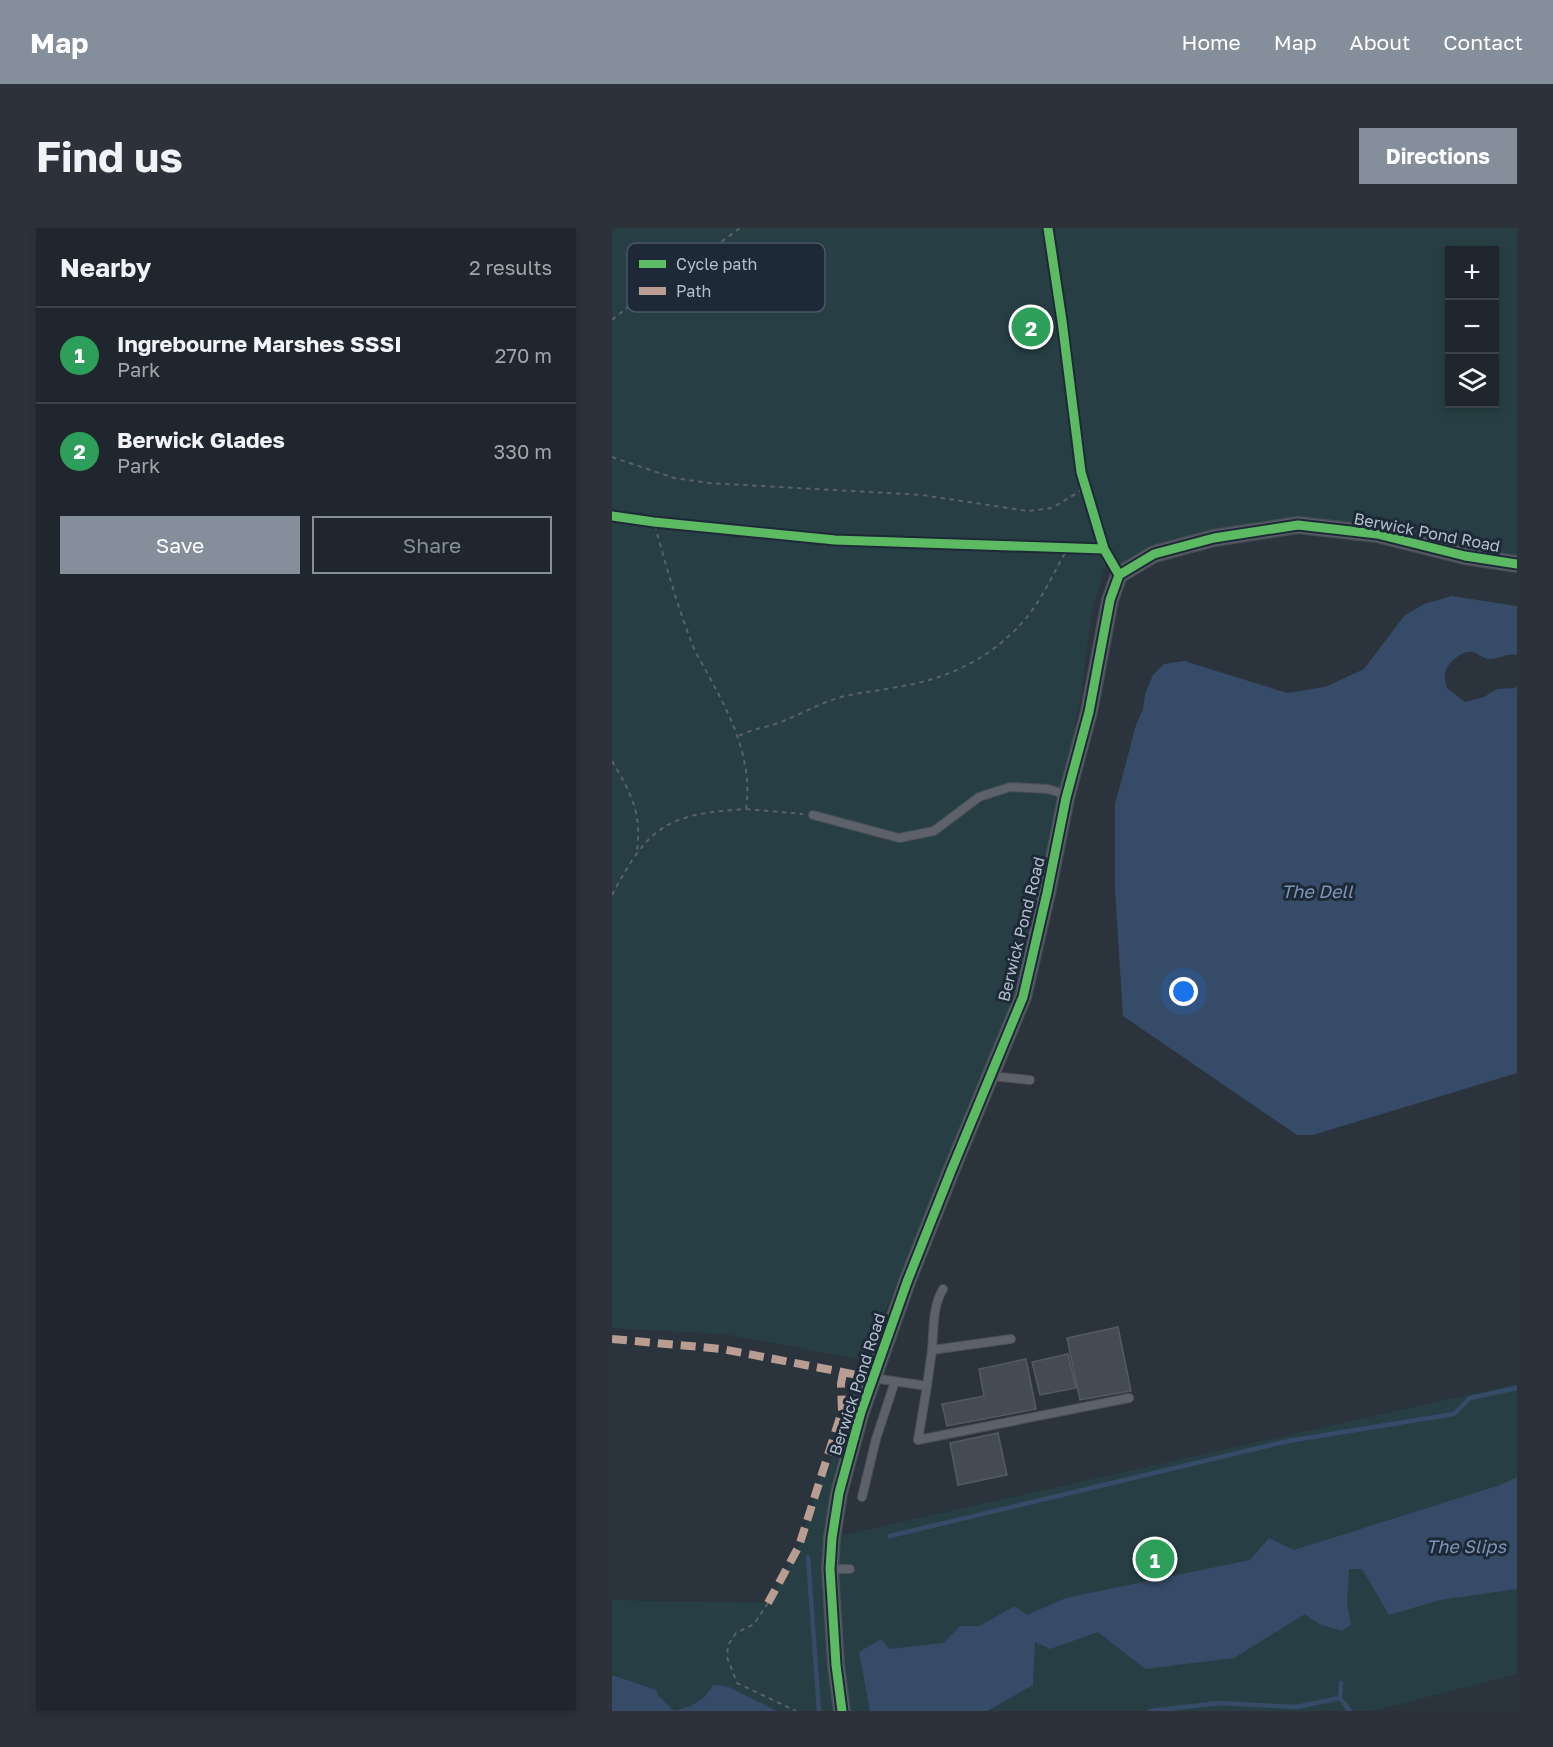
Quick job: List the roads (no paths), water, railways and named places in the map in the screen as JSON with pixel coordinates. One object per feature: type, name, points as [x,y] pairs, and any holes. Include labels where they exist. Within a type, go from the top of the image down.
[{"type":"street","name":"Berwick Pond Road","points":[[842,1711],[836,1665],[831,1569],[831,1538],[839,1492],[861,1412],[912,1271],[1023,997],[1066,798],[1089,712],[1110,600],[1119,575],[1154,554],[1214,538],[1299,525],[1377,534],[1465,556],[1517,564]]},
{"type":"lane","points":[[813,815],[899,838],[934,831],[979,797],[1010,787],[1048,789],[1066,798]]},
{"type":"lane","points":[[990,1076],[1030,1080]]},
{"type":"lane","points":[[943,1289],[935,1312],[932,1350],[918,1440],[1129,1398]]},
{"type":"lane","points":[[932,1350],[1011,1339]]},
{"type":"lane","points":[[873,1378],[927,1386]]},
{"type":"lane","points":[[862,1497],[876,1439],[895,1381]]},
{"type":"lane","points":[[831,1569],[850,1569]]},
{"type":"water","name":"The Dell","points":[[1452,596],[1517,606],[1517,655],[1490,659],[1472,652],[1464,653],[1448,666],[1445,677],[1447,688],[1465,702],[1484,697],[1497,689],[1517,686],[1517,1073],[1313,1135],[1297,1135],[1123,1016],[1115,890],[1115,804],[1136,725],[1153,675],[1164,664],[1184,661],[1287,693],[1325,687],[1364,669],[1404,616],[1424,604]]},
{"type":"water","name":"The Slips","points":[[1517,1477],[1517,1589],[1440,1600],[1389,1615],[1362,1569],[1349,1569],[1347,1603],[1351,1624],[1342,1631],[1319,1624],[1305,1614],[1234,1658],[1145,1669],[1098,1632],[1050,1649],[1035,1642],[1033,1685],[987,1711],[870,1711],[859,1652],[881,1639],[889,1649],[943,1643],[960,1626],[979,1626],[1015,1606],[1027,1615],[1066,1598],[1250,1560],[1269,1538],[1294,1550],[1500,1485]]},
{"type":"water","points":[[612,1675],[656,1690],[674,1711],[612,1711]]},
{"type":"water","points":[[713,1685],[729,1687],[777,1711],[674,1711],[706,1696]]},
{"type":"waterway","points":[[890,1536],[1288,1441],[1454,1414],[1470,1398],[1517,1388]]},
{"type":"waterway","points":[[808,1557],[819,1711]]},
{"type":"waterway","points":[[1341,1683],[1340,1698],[1350,1711]]},
{"type":"waterway","points":[[1150,1711],[1219,1703],[1296,1707],[1340,1698]]},
{"type":"place","name":"Berwick Glades","points":[[1031,327]]},
{"type":"place","name":"Ingrebourne Marshes SSSI","points":[[1155,1559]]}]
